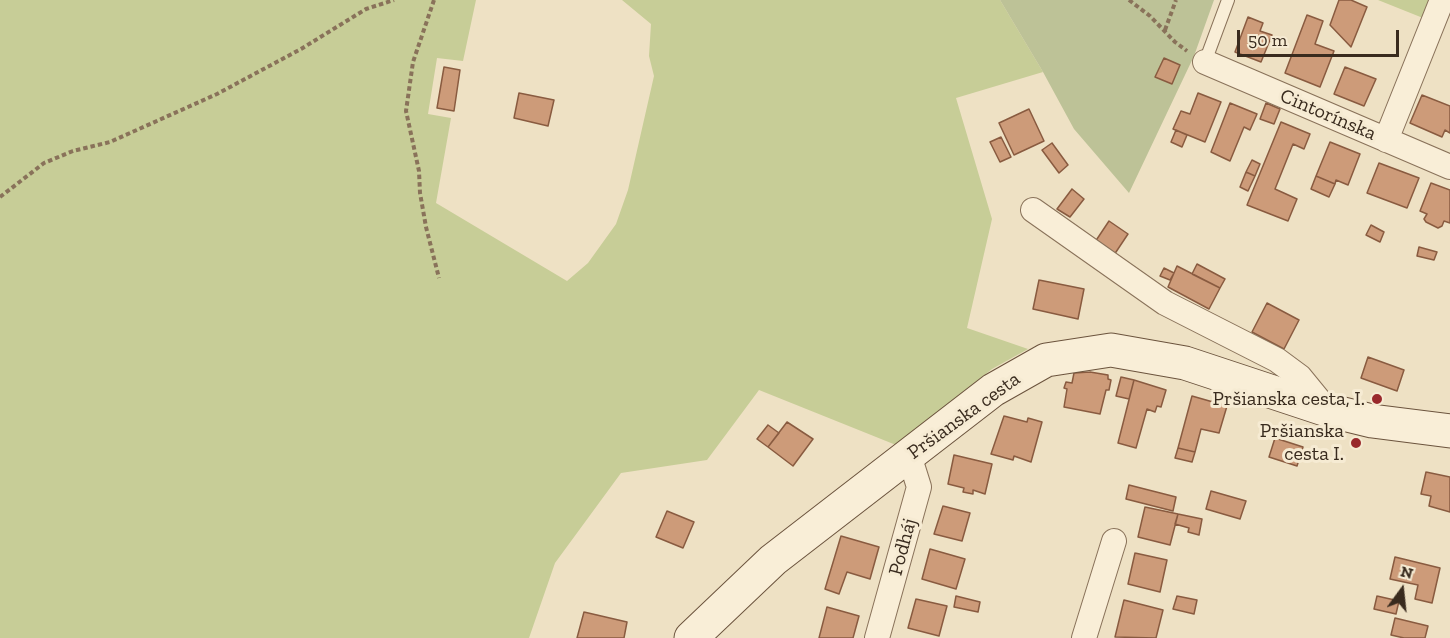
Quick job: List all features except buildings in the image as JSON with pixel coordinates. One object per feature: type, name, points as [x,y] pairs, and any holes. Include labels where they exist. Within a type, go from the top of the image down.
[{"type":"street","points":[[1386,140],[1442,0]]},
{"type":"street","name":"Cintorínska","points":[[1206,62],[1450,166]]},
{"type":"street","points":[[1033,210],[1165,303],[1277,360],[1300,377],[1327,410]]},
{"type":"street","name":"Pršianska cesta","points":[[691,638],[773,560],[993,390],[1046,360],[1111,350],[1185,363],[1327,410],[1372,421],[1450,431]]},
{"type":"street","name":"Podháj","points":[[877,638],[919,487],[909,455]]},
{"type":"street","points":[[1084,638],[1114,541]]},
{"type":"lane","points":[[1206,62],[1228,0]]},
{"type":"path","points":[[0,197],[45,163],[73,151],[110,142],[217,94],[292,55],[366,9],[394,0]]},
{"type":"path","points":[[434,0],[413,62],[406,111],[419,171],[426,227],[439,278]]},
{"type":"path","points":[[1129,0],[1150,16],[1175,42],[1206,62]]},
{"type":"path","points":[[1165,31],[1176,0]]},
{"type":"green space","points":[[0,0],[476,0],[463,61],[437,58],[428,114],[451,118],[436,203],[567,281],[588,263],[616,224],[628,190],[654,76],[649,56],[651,24],[622,0],[1000,0],[1043,72],[956,98],[992,219],[967,328],[1028,349],[992,369],[896,445],[759,390],[707,460],[621,473],[555,563],[529,638],[0,638]]},
{"type":"green space","points":[[1000,0],[1214,0],[1194,56],[1129,193],[1074,129]]},
{"type":"green space","points":[[1378,0],[1430,0],[1423,18]]},
{"type":"place","name":"Pršianska cesta, I.","points":[[1377,399]]},
{"type":"place","name":"Pršianska cesta I.","points":[[1356,443]]}]
